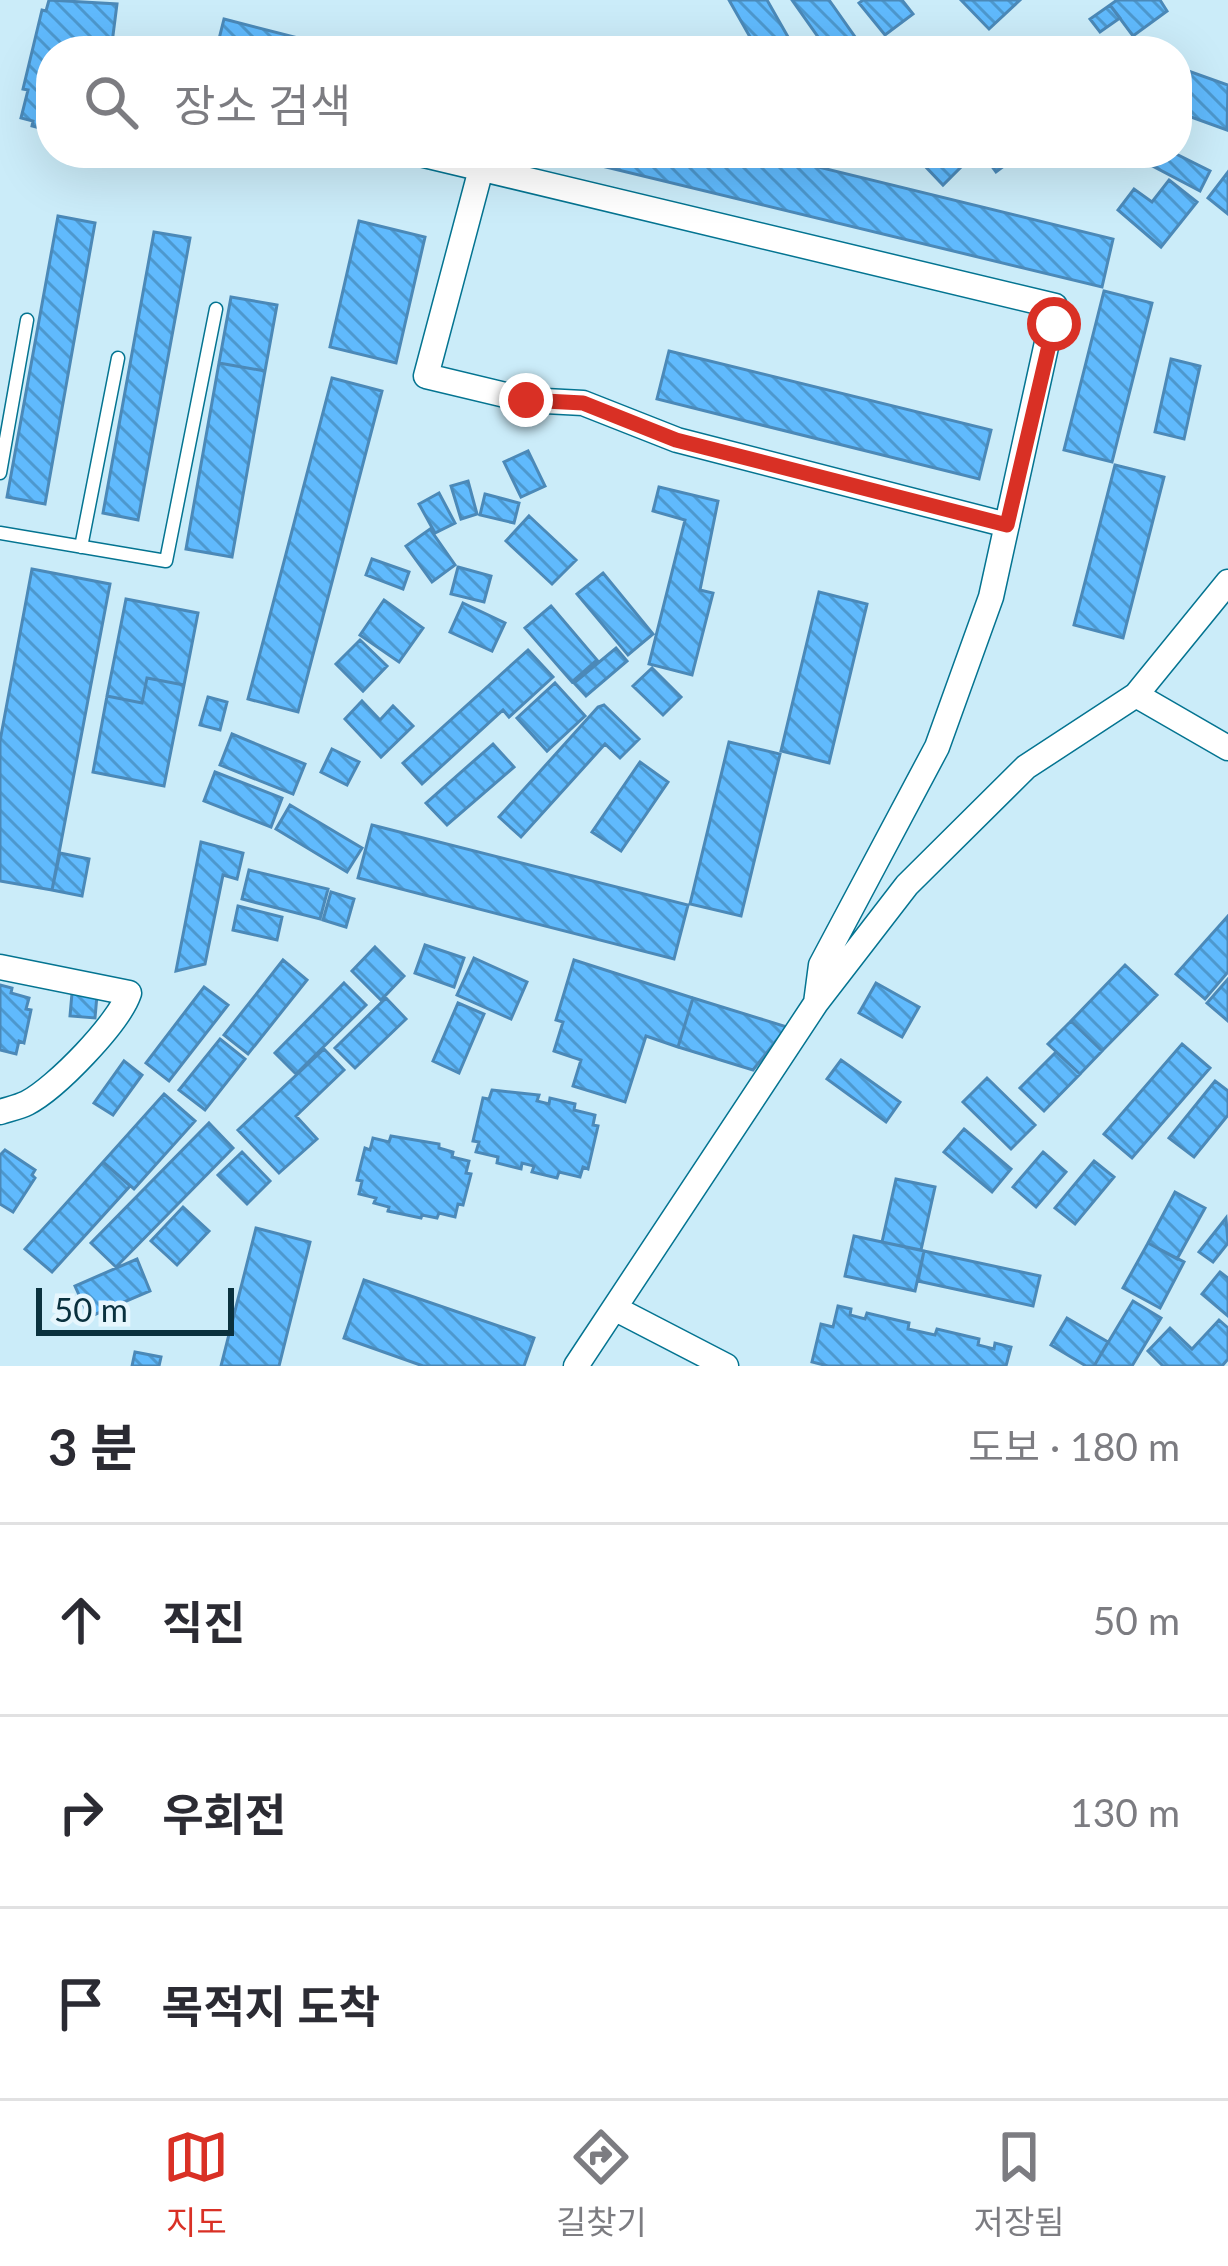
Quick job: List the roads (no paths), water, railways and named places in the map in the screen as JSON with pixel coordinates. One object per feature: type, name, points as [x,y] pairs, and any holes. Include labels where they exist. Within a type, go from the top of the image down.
[{"type":"street","points":[[477,168],[1055,306],[991,597],[937,747],[821,965],[816,1003]]},
{"type":"street","points":[[481,169],[426,376],[526,400],[583,403],[676,440],[1007,525]]},
{"type":"street","points":[[577,1366],[816,1003],[907,885],[1026,766],[1136,695],[1228,583]]},
{"type":"street","points":[[1136,695],[1228,748]]},
{"type":"street","points":[[0,967],[129,993],[123,1011],[78,1061],[29,1102],[0,1112]]},
{"type":"street","points":[[616,1309],[726,1366]]},
{"type":"lane","points":[[0,533],[166,561],[216,309]]},
{"type":"lane","points":[[0,473],[27,320]]},
{"type":"lane","points":[[81,547],[118,358]]}]
